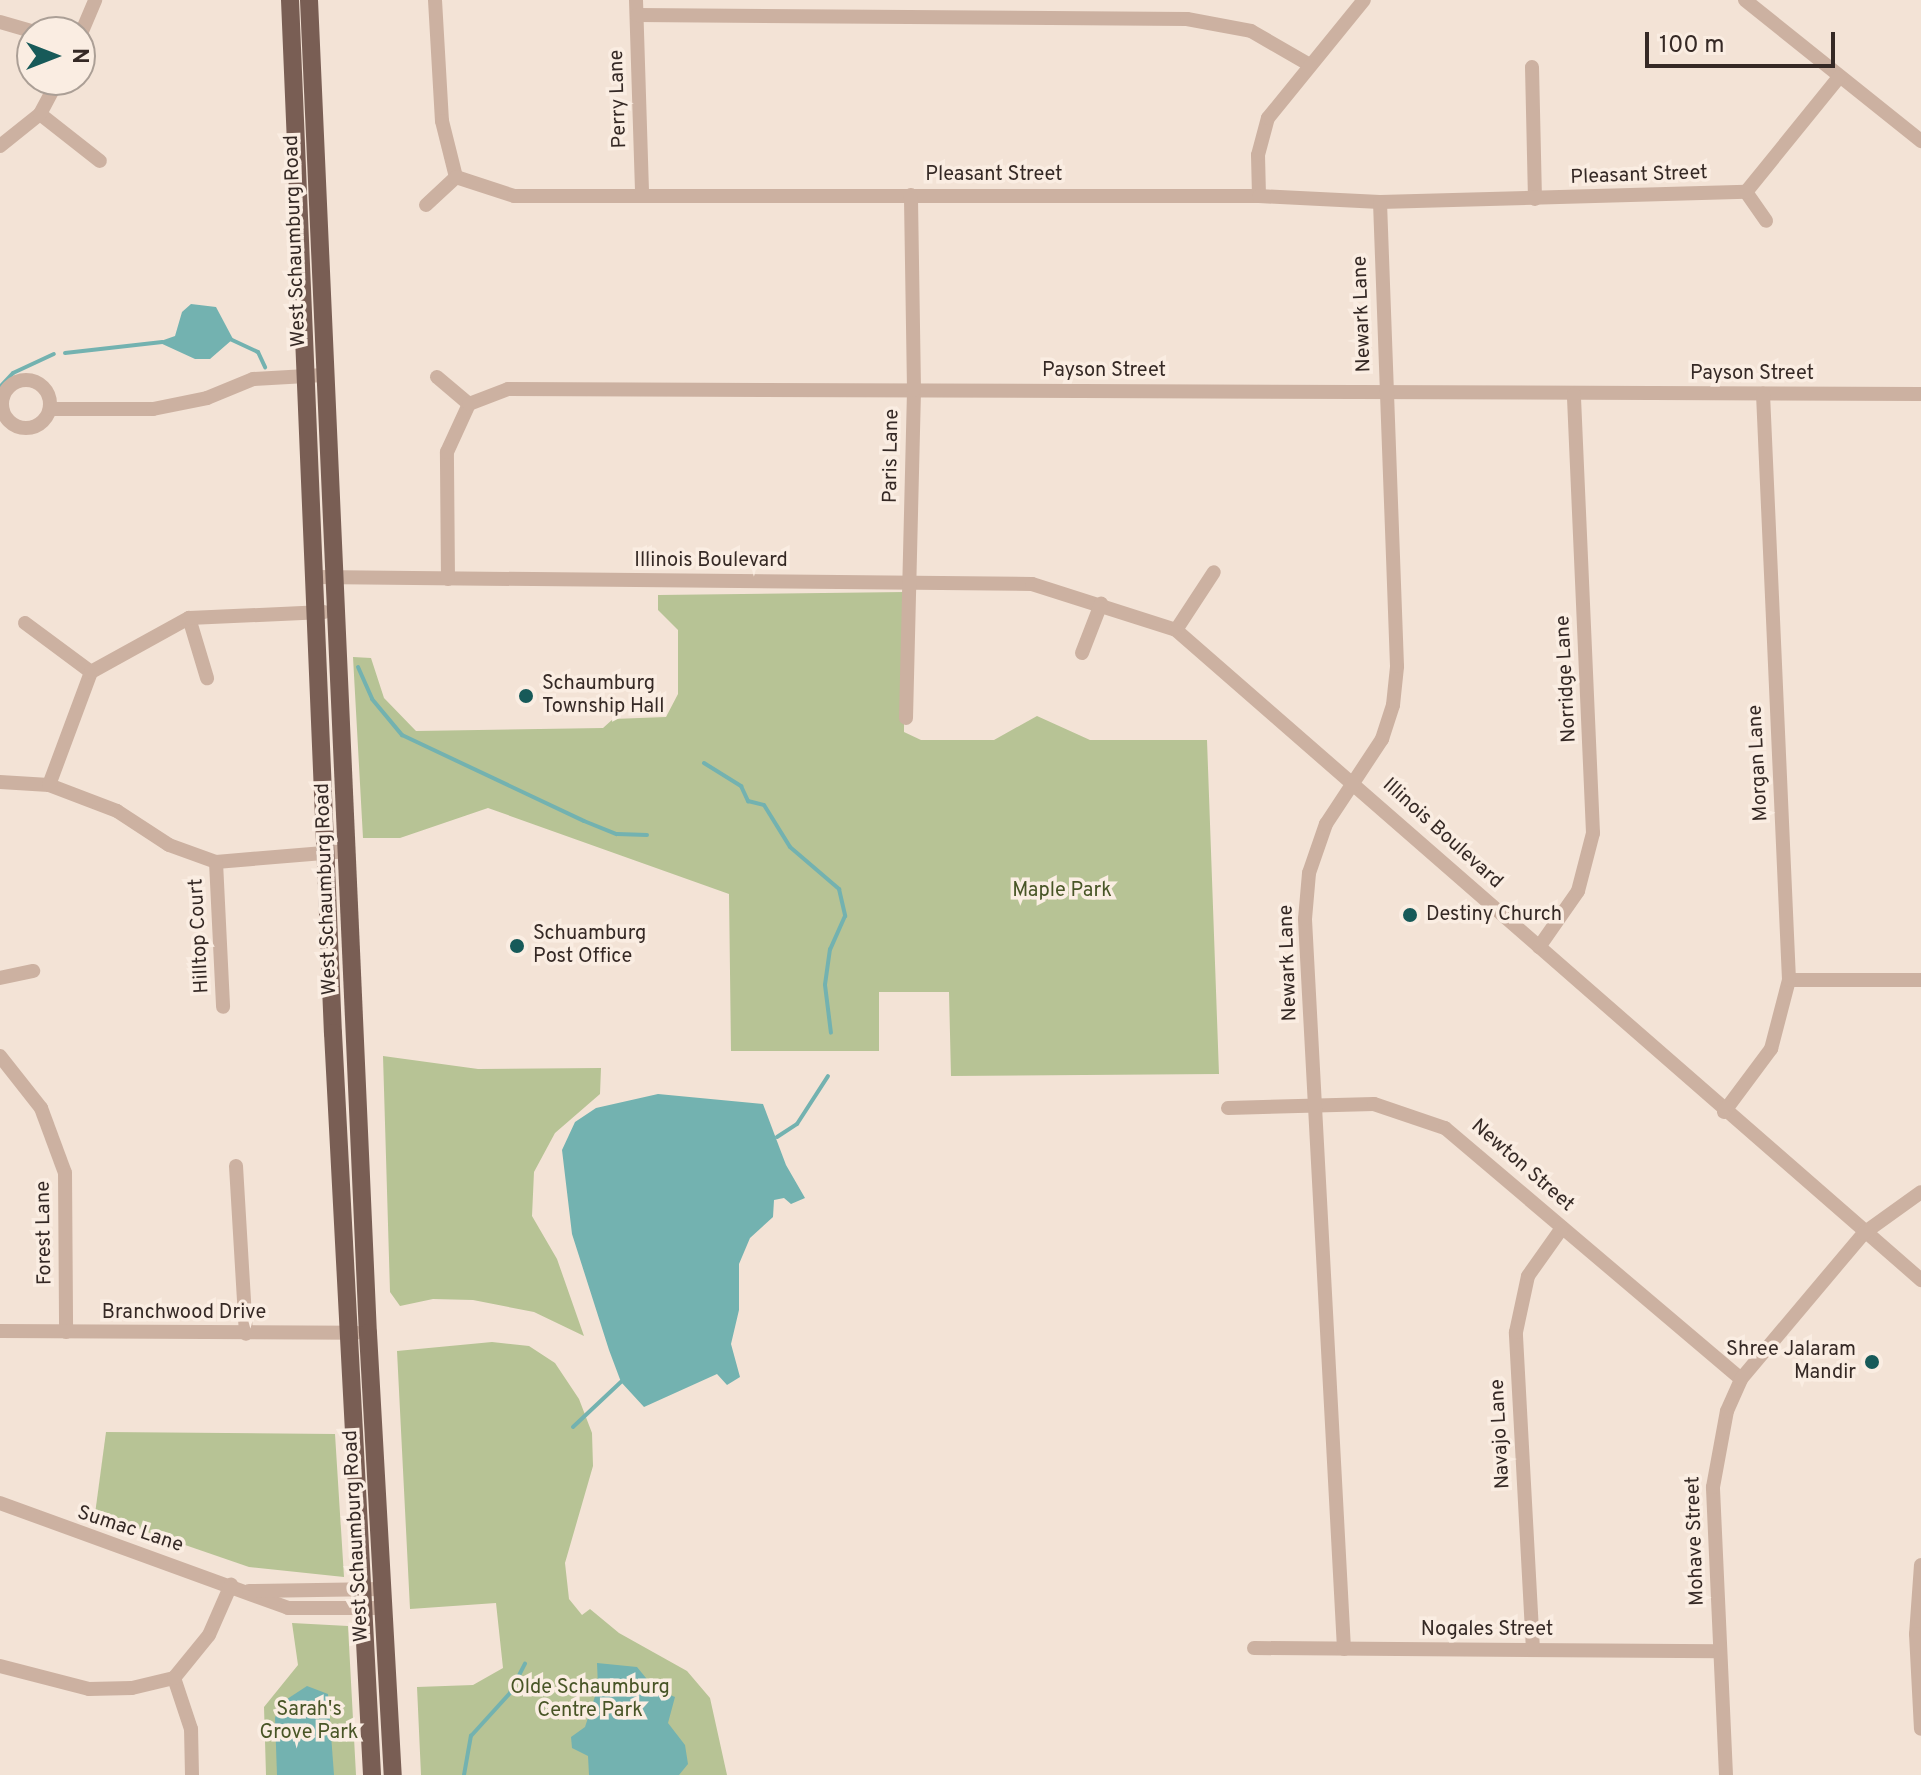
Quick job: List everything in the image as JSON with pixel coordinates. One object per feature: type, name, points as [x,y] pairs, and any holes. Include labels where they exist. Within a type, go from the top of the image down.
[{"type":"main road","name":"West Schaumburg Road","points":[[290,0],[304,375],[326,577]]},
{"type":"main road","name":"West Schaumburg Road","points":[[309,0],[324,375],[328,853],[348,1333],[372,1775]]},
{"type":"main road","name":"West Schaumburg Road","points":[[327,612],[348,851],[368,1333],[393,1775]]},
{"type":"street","points":[[426,205],[456,177],[442,121],[435,0]]},
{"type":"street","points":[[1259,196],[1258,155],[1268,118],[1364,0]]},
{"type":"street","points":[[1745,0],[1921,141]]},
{"type":"street","points":[[636,8],[1187,19],[1251,31],[1310,65]]},
{"type":"street","name":"Perry Lane","points":[[636,8],[642,196]]},
{"type":"street","points":[[1532,67],[1535,199]]},
{"type":"street","points":[[1766,221],[1746,192],[1839,77]]},
{"type":"street","points":[[0,146],[40,114],[50,96]]},
{"type":"street","points":[[40,114],[100,161]]},
{"type":"street","name":"Pleasant Street","points":[[456,177],[514,196],[1259,196],[1380,202],[1746,192]]},
{"type":"street","name":"Paris Lane","points":[[906,718],[914,390],[911,195]]},
{"type":"street","name":"Newark Lane","points":[[1344,1649],[1305,919],[1309,873],[1326,824],[1382,739],[1395,692],[1380,202]]},
{"type":"street","points":[[52,409],[164,407],[207,398],[253,379],[324,375]]},
{"type":"street","points":[[437,377],[469,404],[447,452],[448,579]]},
{"type":"street","name":"Payson Street","points":[[469,404],[518,389],[1921,394]]},
{"type":"street","name":"Norridge Lane","points":[[1539,947],[1578,891],[1593,833],[1574,394]]},
{"type":"street","name":"Morgan Lane","points":[[1724,1112],[1771,1049],[1789,980],[1763,394]]},
{"type":"street","points":[[1176,630],[1214,572]]},
{"type":"street","name":"Illinois Boulevard","points":[[326,577],[1032,584],[1176,630],[1353,781],[1724,1112],[1921,1280]]},
{"type":"street","points":[[1082,653],[1101,604]]},
{"type":"street","points":[[49,785],[91,672],[189,618],[327,612]]},
{"type":"street","points":[[189,618],[207,678]]},
{"type":"street","points":[[25,623],[91,672]]},
{"type":"street","points":[[0,782],[49,785],[117,811],[169,845],[216,862],[348,851]]},
{"type":"street","name":"Hilltop Court","points":[[216,862],[223,1007]]},
{"type":"street","points":[[0,978],[33,971]]},
{"type":"street","points":[[1789,980],[1921,980]]},
{"type":"street","name":"Forest Lane","points":[[0,1056],[41,1108],[65,1173],[66,1332]]},
{"type":"street","name":"Newton Street","points":[[1228,1108],[1374,1104],[1445,1128],[1741,1379]]},
{"type":"street","points":[[236,1166],[246,1334]]},
{"type":"street","name":"Mohave Street","points":[[1726,1775],[1713,1473],[1727,1411],[1741,1379],[1864,1233],[1921,1192]]},
{"type":"street","name":"Navajo Lane","points":[[1533,1650],[1516,1332],[1528,1276],[1562,1228]]},
{"type":"street","name":"Branchwood Drive","points":[[0,1331],[368,1333]]},
{"type":"street","name":"Sumac Lane","points":[[0,1503],[248,1591],[362,1600],[381,1598]]},
{"type":"street","points":[[1921,1565],[1916,1634],[1921,1729]]},
{"type":"street","points":[[0,1666],[89,1689],[132,1688],[174,1678],[209,1635],[231,1585]]},
{"type":"street","name":"Nogales Street","points":[[1254,1648],[1720,1651]]},
{"type":"street","points":[[174,1678],[191,1729],[192,1775]]},
{"type":"green space","name":"Maple Park","points":[[905,592],[904,732],[921,740],[994,740],[1037,716],[1090,740],[1207,740],[1219,1074],[951,1076],[949,992],[879,992],[879,1051],[731,1051],[729,894],[488,808],[400,838],[363,838],[353,657],[371,658],[384,698],[416,731],[603,728],[613,719],[666,717],[678,694],[678,630],[658,610],[658,595]]},
{"type":"green space","points":[[383,1056],[478,1069],[601,1068],[600,1094],[555,1133],[534,1172],[532,1216],[557,1259],[584,1336],[534,1312],[473,1300],[433,1299],[400,1306],[390,1292]]},
{"type":"green space","name":"Olde Schaumburg Centre Park","points":[[492,1342],[529,1346],[555,1363],[579,1399],[592,1433],[593,1466],[565,1563],[569,1599],[582,1615],[590,1609],[619,1633],[687,1671],[710,1698],[727,1775],[421,1775],[417,1687],[473,1685],[503,1668],[496,1603],[410,1609],[397,1351]]},
{"type":"green space","points":[[106,1432],[335,1434],[344,1577],[249,1567],[95,1514]]},
{"type":"green space","name":"Sarah's Grove Park","points":[[292,1623],[348,1626],[356,1775],[266,1775],[264,1707],[298,1665]]},
{"type":"water","points":[[191,304],[216,307],[233,339],[210,359],[195,359],[158,342],[175,336],[182,312]]},
{"type":"water","points":[[658,1094],[763,1104],[786,1165],[805,1198],[791,1204],[784,1198],[774,1200],[773,1217],[750,1238],[739,1264],[739,1310],[731,1344],[740,1377],[727,1385],[717,1374],[644,1407],[621,1382],[609,1350],[572,1234],[562,1150],[575,1122],[596,1108]]},
{"type":"water","points":[[597,1663],[637,1667],[655,1689],[675,1697],[668,1723],[685,1745],[688,1764],[679,1775],[589,1775],[588,1756],[572,1748],[571,1737],[585,1727],[598,1687]]},
{"type":"water","points":[[307,1686],[328,1694],[334,1775],[277,1775],[275,1718],[281,1703]]},
{"type":"waterway","points":[[230,339],[258,352],[265,367]]},
{"type":"waterway","points":[[65,353],[162,342]]},
{"type":"waterway","points":[[0,387],[13,373],[54,354]]},
{"type":"waterway","points":[[358,667],[372,699],[402,735],[584,821],[617,834],[647,835]]},
{"type":"waterway","points":[[704,763],[741,786],[748,801],[764,805],[790,847],[839,889],[845,916],[830,949],[825,985],[831,1033]]},
{"type":"waterway","points":[[777,1137],[797,1124],[828,1076]]},
{"type":"waterway","points":[[573,1427],[621,1382]]},
{"type":"waterway","points":[[464,1775],[471,1736],[510,1693],[525,1664]]},
{"type":"place","name":"Schaumburg Township Hall","points":[[526,696]]},
{"type":"place","name":"Destiny Church","points":[[1410,915]]},
{"type":"place","name":"Schuamburg Post Office","points":[[517,946]]},
{"type":"place","name":"Shree Jalaram Mandir","points":[[1872,1362]]}]
